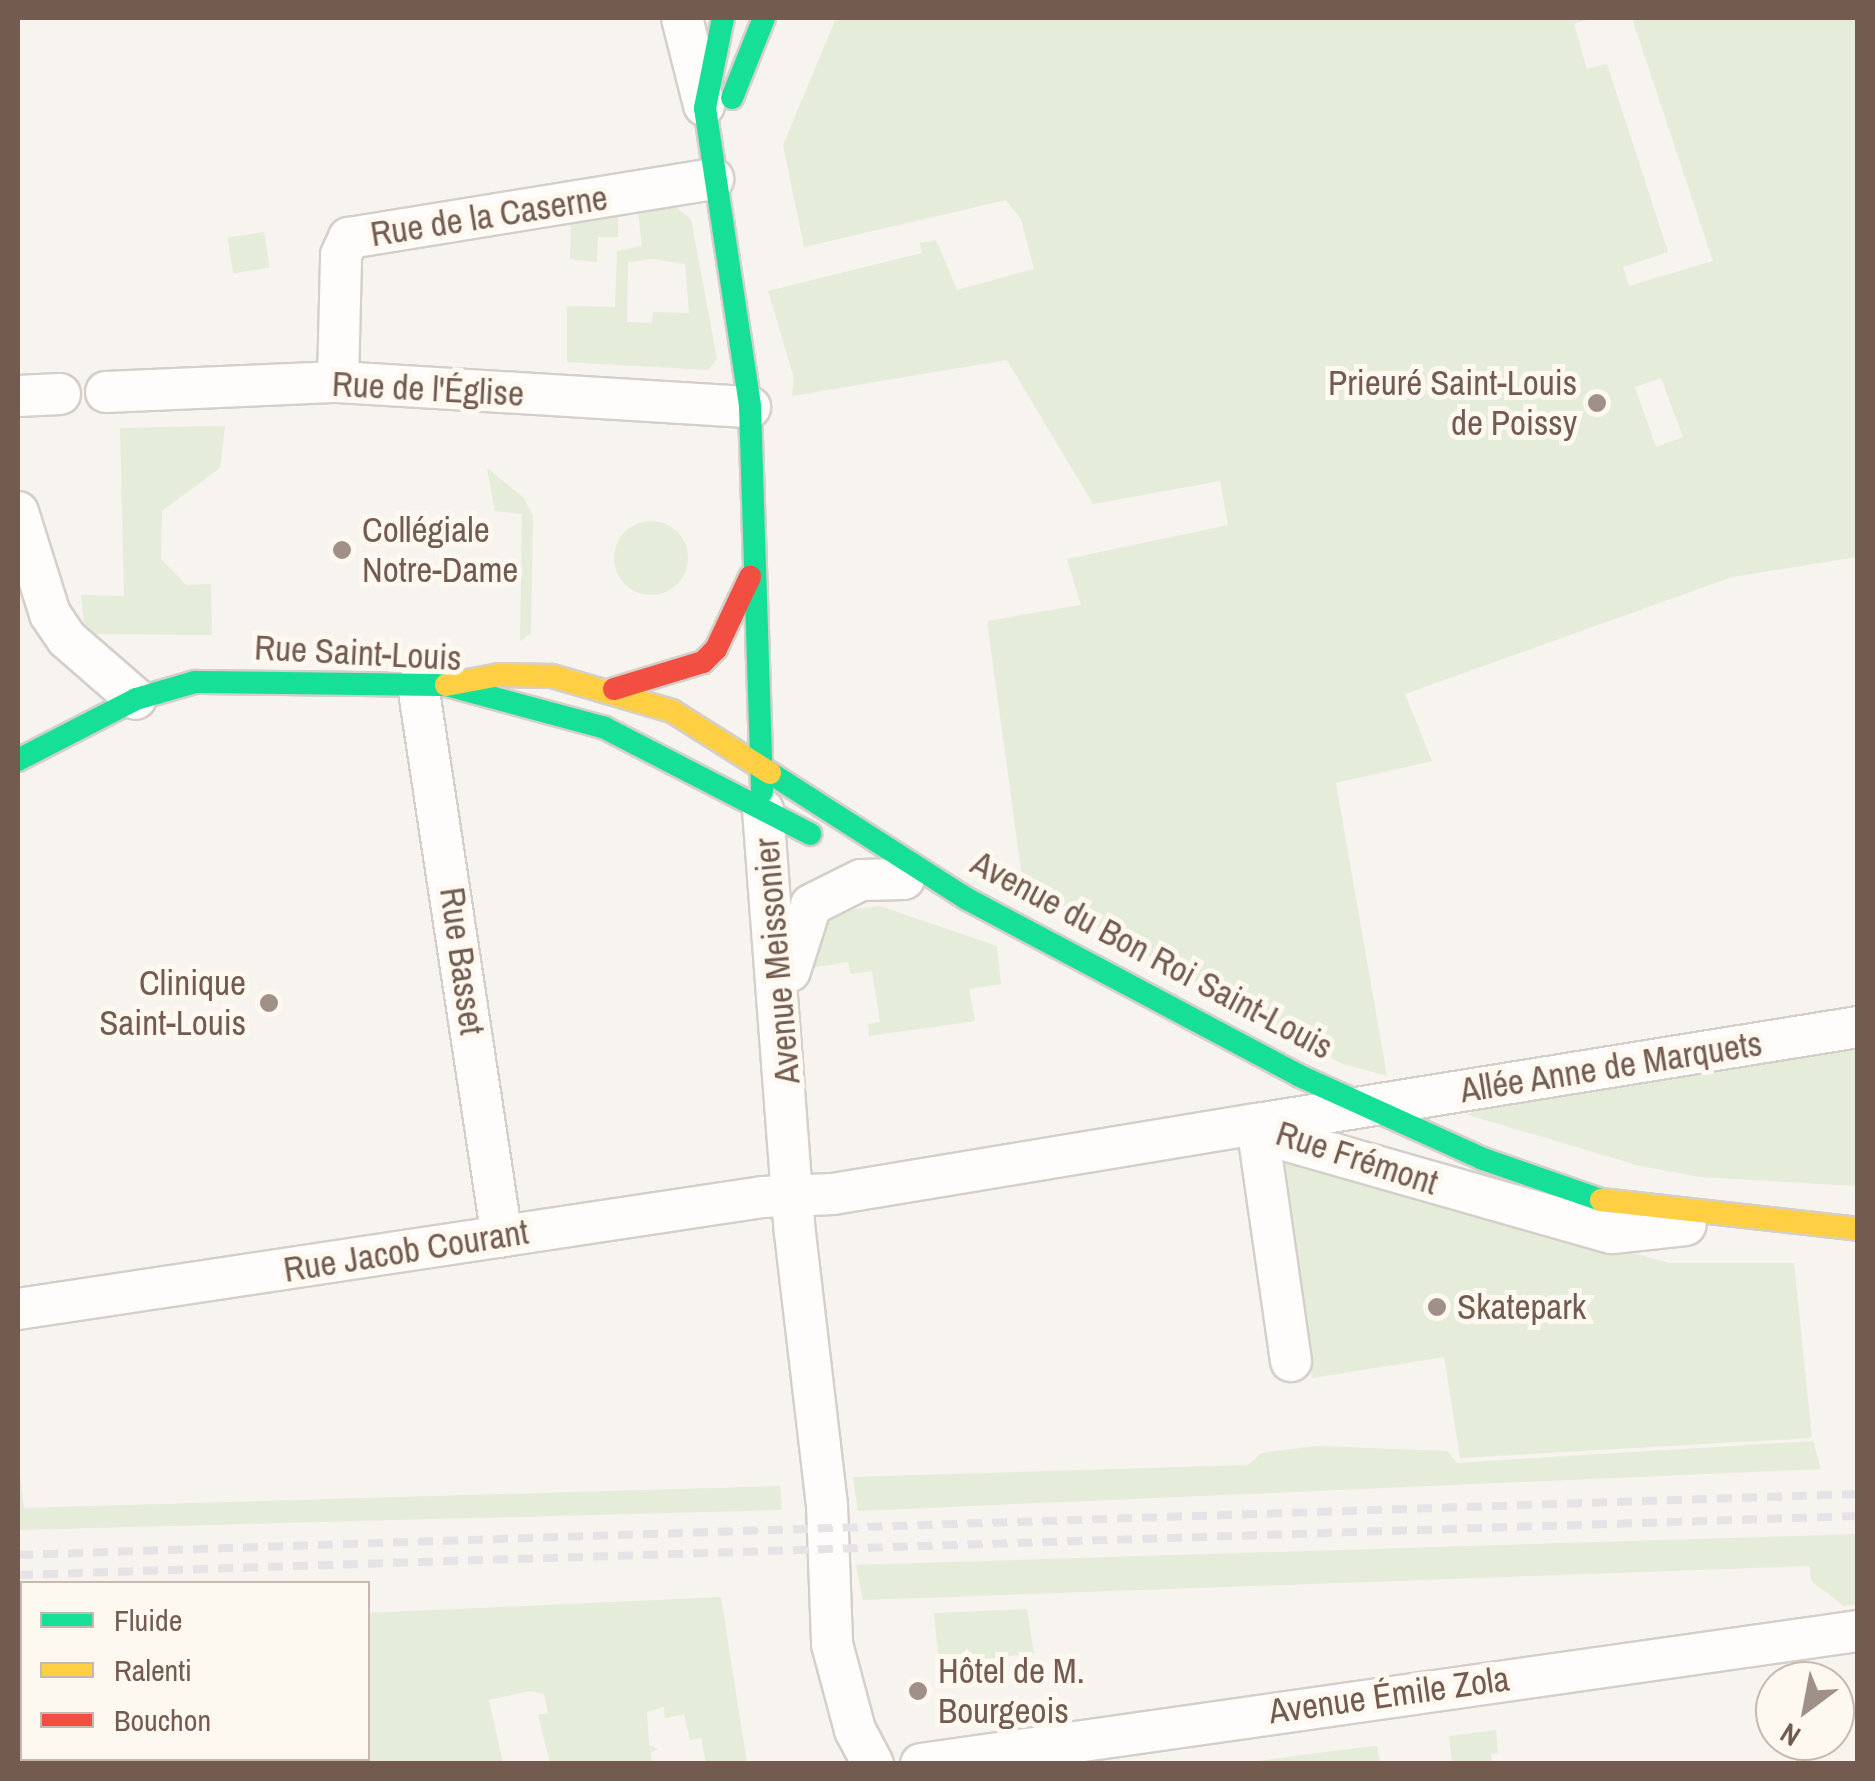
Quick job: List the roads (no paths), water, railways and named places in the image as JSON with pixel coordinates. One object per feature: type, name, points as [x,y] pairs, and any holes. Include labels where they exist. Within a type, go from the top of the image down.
[{"type":"main road","name":"Avenue Meissonier","points":[[723,18],[705,108],[750,408],[763,810]]},
{"type":"main road","points":[[711,165],[764,18]]},
{"type":"main road","points":[[614,689],[703,662],[716,649],[754,566]]},
{"type":"main road","name":"Avenue du Bon Roi Saint-Louis","points":[[432,685],[524,672],[614,689],[672,711],[761,764],[968,900],[1364,1107],[1595,1199],[1740,1220],[1858,1229]]},
{"type":"main road","name":"Rue Saint-Louis","points":[[18,760],[136,698],[194,682],[432,685],[605,728],[845,852],[904,879],[968,900]]},
{"type":"street","points":[[682,18],[705,108]]},
{"type":"street","name":"Rue de la Caserne","points":[[338,382],[341,255],[349,238],[711,165]]},
{"type":"street","name":"Rue de l'Église","points":[[106,392],[338,382],[750,408]]},
{"type":"street","points":[[18,396],[60,394]]},
{"type":"street","points":[[18,512],[50,614],[67,639],[136,698]]},
{"type":"street","name":"Rue Basset","points":[[432,685],[502,1236]]},
{"type":"street","name":"Avenue Meissonier","points":[[763,810],[782,1004],[794,1194],[827,1505],[832,1644],[855,1730],[873,1764]]},
{"type":"street","points":[[782,1004],[811,905],[860,880],[904,879]]},
{"type":"street","name":"Allée Anne de Marquets","points":[[1257,1124],[1858,1027]]},
{"type":"street","points":[[1257,1124],[1291,1360]]},
{"type":"street","name":"Rue Frémont","points":[[794,1194],[833,1194],[1257,1124],[1280,1139],[1612,1233],[1740,1220]]},
{"type":"street","name":"Rue Jacob Courant","points":[[18,1309],[794,1194]]},
{"type":"street","name":"Avenue Émile Zola","points":[[921,1764],[1858,1632]]},
{"type":"railway","points":[[18,1555],[1858,1494]]},
{"type":"railway","points":[[18,1575],[1858,1516]]},
{"type":"place","name":"Prieuré Saint-Louis de Poissy","points":[[1597,403]]},
{"type":"place","name":"Collégiale Notre-Dame","points":[[342,550]]},
{"type":"place","name":"Clinique Saint-Louis","points":[[269,1003]]},
{"type":"place","name":"Skatepark","points":[[1437,1307]]},
{"type":"place","name":"Hôtel de M. Bourgeois","points":[[918,1691]]}]
